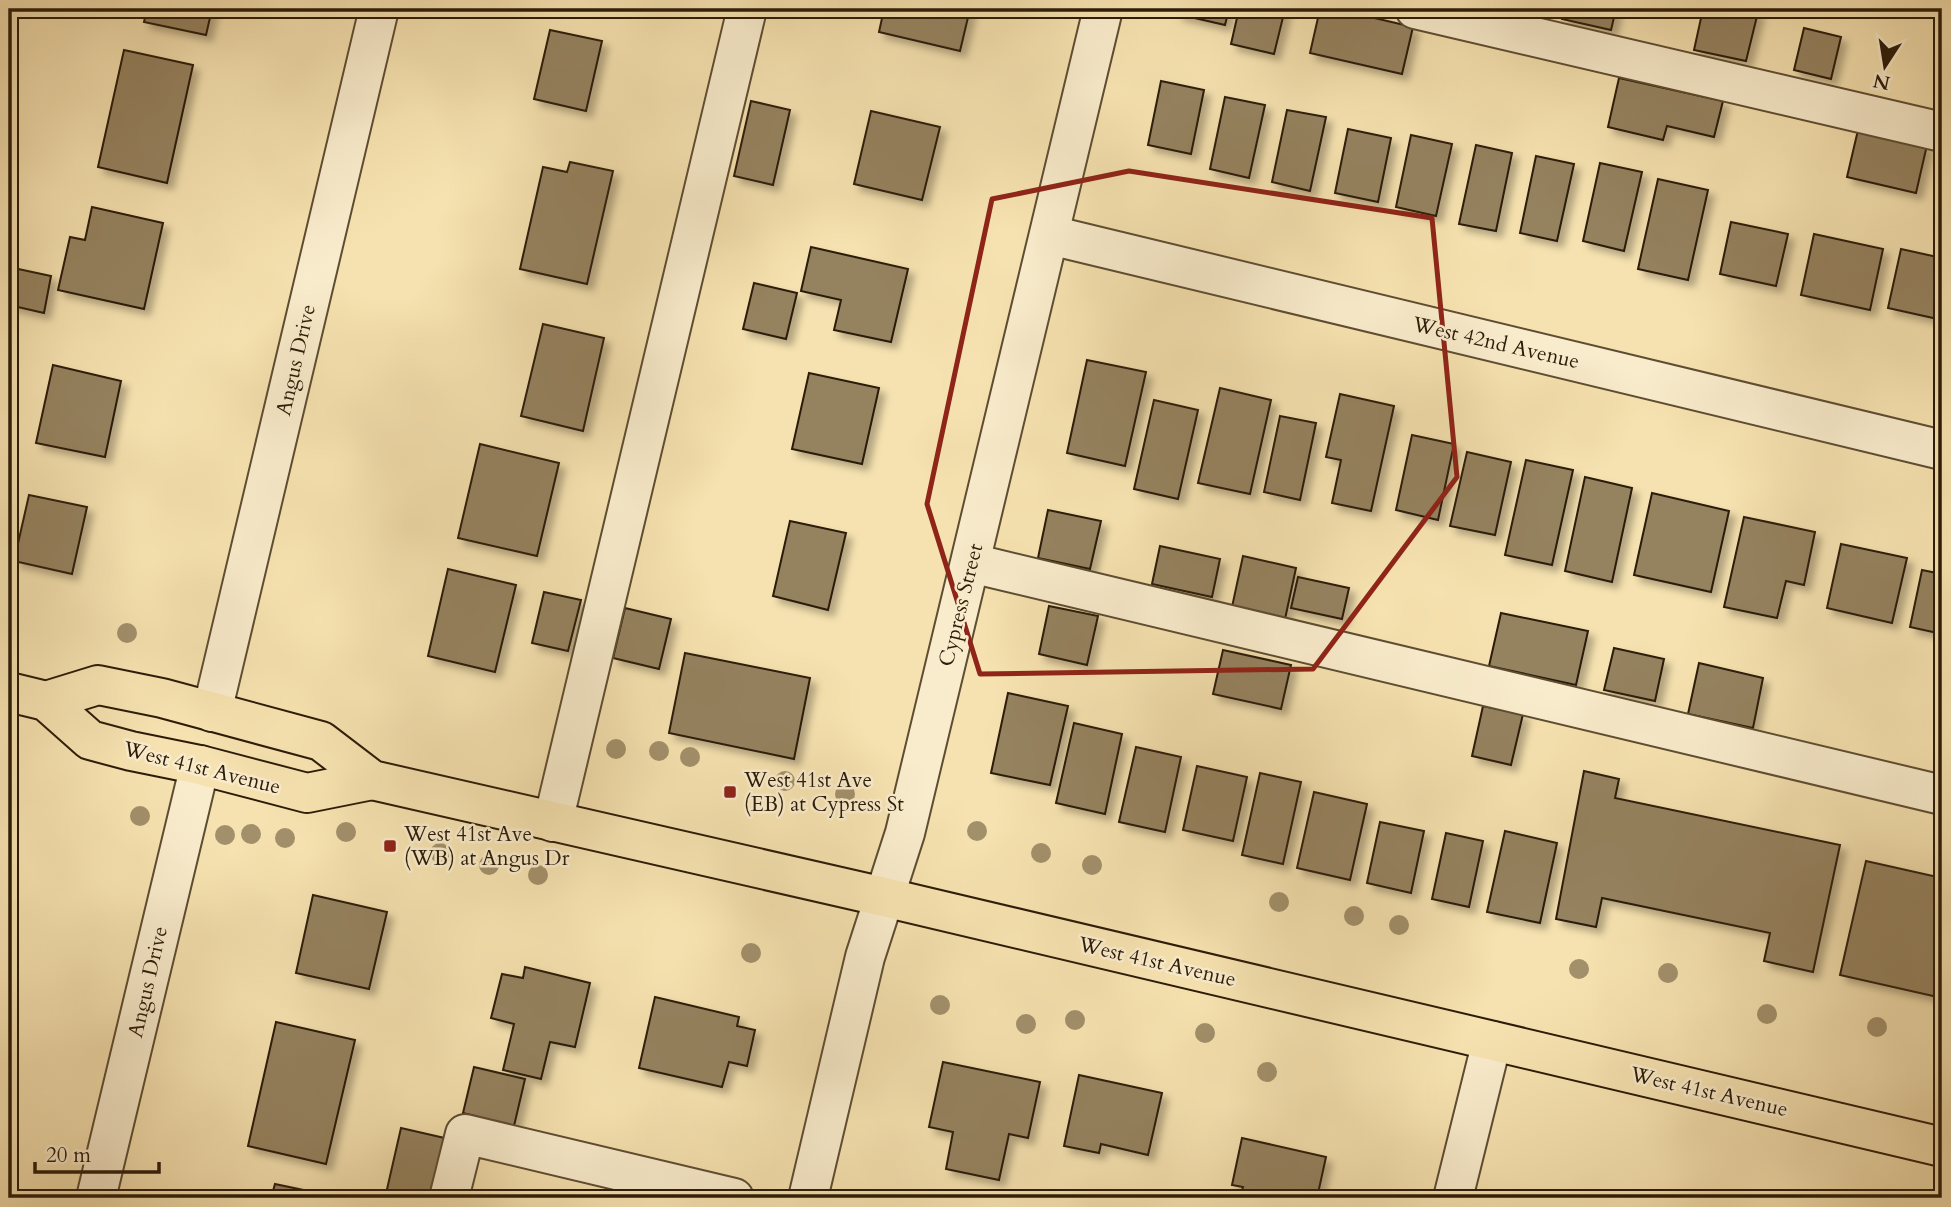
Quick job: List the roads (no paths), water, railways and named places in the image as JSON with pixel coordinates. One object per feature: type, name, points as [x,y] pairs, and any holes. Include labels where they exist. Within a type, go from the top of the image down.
[{"type":"main road","name":"West 41st Avenue","points":[[46,701],[98,685],[321,741],[372,780],[884,897],[1942,1147]]},
{"type":"main road","name":"West 41st Avenue","points":[[9,692],[46,701],[90,740],[307,793],[372,780]]},
{"type":"street","name":"Angus Drive","points":[[212,712],[379,9]]},
{"type":"street","points":[[553,822],[747,9]]},
{"type":"street","name":"Cypress Street","points":[[808,1198],[865,957],[905,834],[1103,9]]},
{"type":"street","points":[[1415,9],[1942,132]]},
{"type":"street","name":"West 42nd Avenue","points":[[1050,235],[1942,450]]},
{"type":"street","points":[[971,563],[1942,795]]},
{"type":"street","name":"Angus Drive","points":[[96,1198],[200,765]]},
{"type":"street","points":[[1453,1198],[1492,1041]]},
{"type":"street","points":[[449,1198],[465,1134],[734,1198]]},
{"type":"place","name":"West 41st Ave (EB) at Cypress St","points":[[730,792]]},
{"type":"place","name":"West 41st Ave (WB) at Angus Dr","points":[[390,846]]}]
